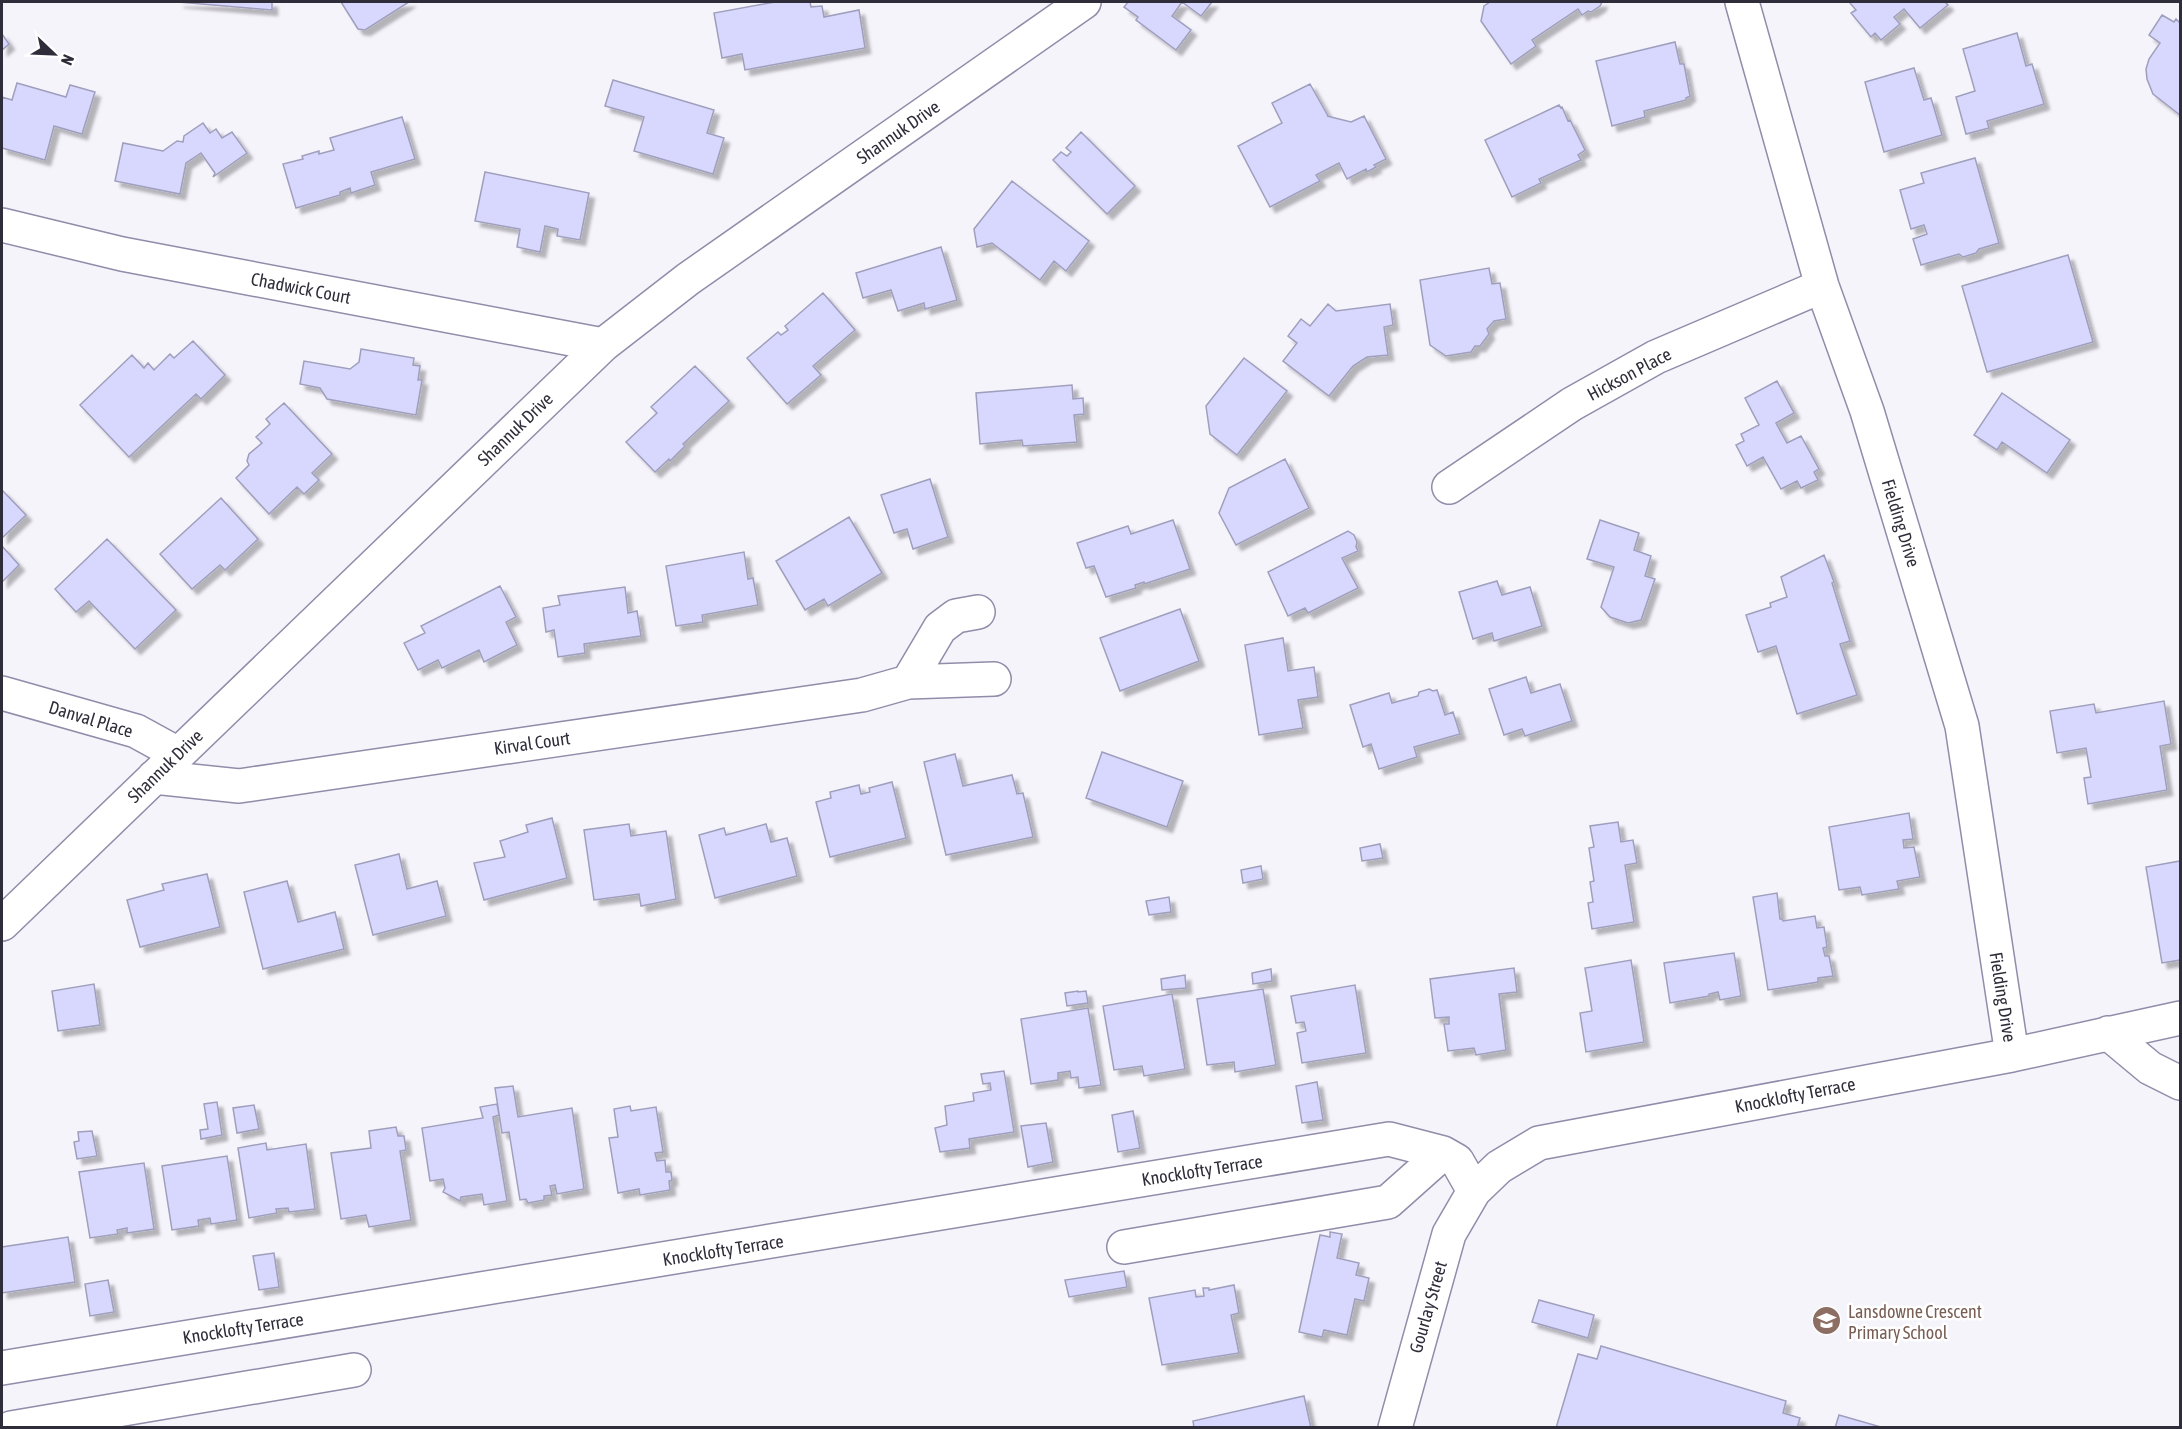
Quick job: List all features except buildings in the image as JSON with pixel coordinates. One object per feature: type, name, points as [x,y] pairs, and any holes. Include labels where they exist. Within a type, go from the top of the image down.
[{"type":"street","name":"Fielding Drive","points":[[1742,2],[1822,285],[1867,411],[1962,726],[2012,1055]]},
{"type":"street","name":"Shannuk Drive","points":[[2,924],[603,345],[688,279],[1068,6]]},
{"type":"street","name":"Chadwick Court","points":[[2,225],[122,254],[603,345]]},
{"type":"street","name":"Hickson Place","points":[[1449,487],[1572,404],[1656,357],[1822,285]]},
{"type":"street","points":[[908,682],[940,628],[956,616],[978,612]]},
{"type":"street","name":"Kirval Court","points":[[154,777],[239,786],[862,695],[908,682],[994,679]]},
{"type":"street","name":"Danval Place","points":[[2,693],[136,731],[178,754]]},
{"type":"street","name":"Knocklofty Terrace","points":[[2,1368],[1389,1139],[1443,1153],[1457,1161],[1474,1191],[1499,1167],[1539,1143],[2012,1055],[2181,1018]]},
{"type":"street","points":[[2108,1033],[2150,1068],[2181,1083]]},
{"type":"street","points":[[1124,1247],[1388,1202],[1443,1153]]},
{"type":"street","name":"Gourlay Street","points":[[1395,1428],[1449,1234],[1474,1191]]},
{"type":"street","points":[[11,1428],[354,1370]]},
{"type":"place","name":"Lansdowne Crescent Primary School","points":[[1827,1321]]}]
